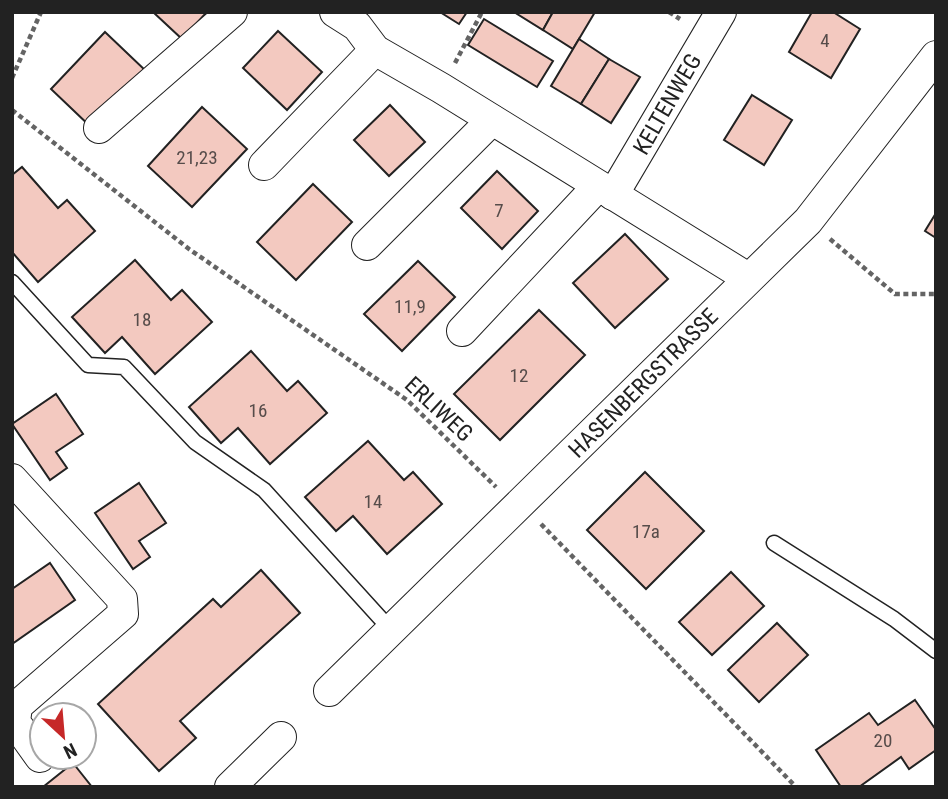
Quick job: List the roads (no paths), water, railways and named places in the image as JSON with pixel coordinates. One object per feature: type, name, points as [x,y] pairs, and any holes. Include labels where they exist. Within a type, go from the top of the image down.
[{"type":"street","points":[[99,128],[232,12]]},
{"type":"street","points":[[335,12],[357,26],[375,50],[748,278]]},
{"type":"street","name":"KELTENWEG","points":[[462,331],[606,191],[721,12]]},
{"type":"street","points":[[264,164],[375,50]]},
{"type":"street","name":"HASENBERGSTRASSE","points":[[329,691],[808,221],[924,75],[936,56]]},
{"type":"street","points":[[367,245],[492,120]]},
{"type":"street","points":[[12,479],[122,598],[123,614],[17,706],[15,722],[28,740]]},
{"type":"street","points":[[230,787],[281,737]]},
{"type":"lane","points":[[12,282],[88,365],[124,367],[195,442],[264,490],[391,631]]},
{"type":"lane","points":[[774,543],[894,619],[936,651]]}]
